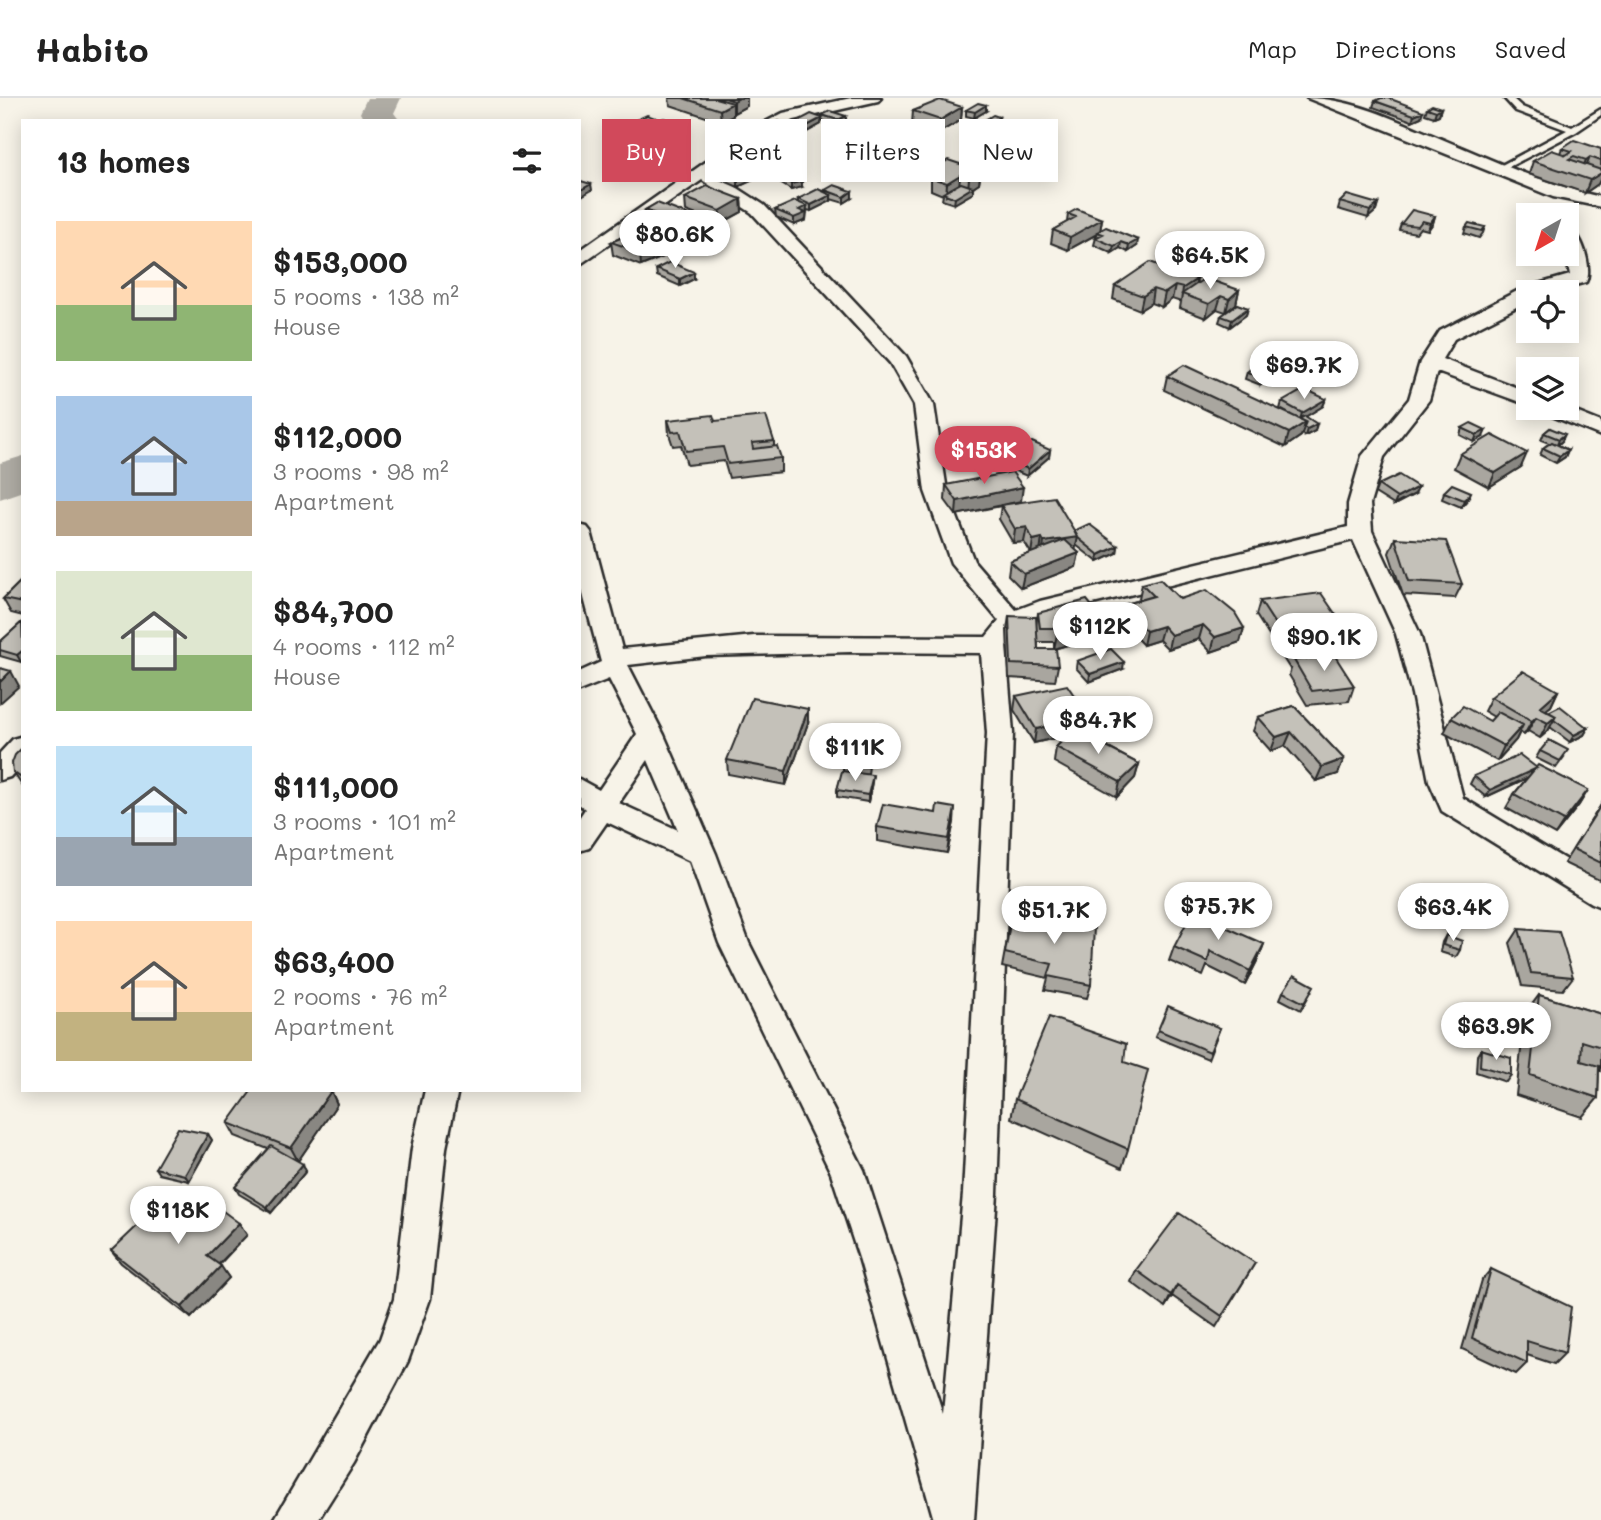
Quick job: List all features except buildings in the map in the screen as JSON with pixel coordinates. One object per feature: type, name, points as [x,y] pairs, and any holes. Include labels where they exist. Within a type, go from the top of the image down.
[{"type":"street","points":[[582,258],[736,146],[789,116],[873,98]]},
{"type":"street","points":[[1315,98],[1389,123],[1559,193],[1601,201]]},
{"type":"street","points":[[701,172],[758,209],[899,360],[924,405],[936,491],[963,563],[1012,621]]},
{"type":"street","points":[[1559,193],[1560,203]]},
{"type":"street","points":[[1573,280],[1580,278],[1579,264]]},
{"type":"street","points":[[1516,300],[1447,335],[1430,362],[1419,400],[1373,456],[1359,504],[1360,531],[1408,634],[1425,694],[1443,781],[1452,804],[1601,895]]},
{"type":"street","points":[[1430,362],[1516,394]]},
{"type":"street","points":[[1577,420],[1601,430]]},
{"type":"street","points":[[954,1519],[980,1194],[1000,733],[993,645],[1012,621],[1040,609],[1360,531]]},
{"type":"street","points":[[581,539],[614,663],[651,735],[702,854],[734,943],[847,1170],[878,1261],[954,1519]]},
{"type":"street","points":[[581,681],[614,663],[703,647],[823,643],[993,645]]},
{"type":"street","points":[[581,837],[651,735]]},
{"type":"street","points":[[0,770],[21,748]]},
{"type":"street","points":[[581,791],[603,808],[702,854]]},
{"type":"street","points":[[294,1520],[340,1449],[395,1348],[412,1299],[429,1148],[442,1092]]},
{"type":"lane","points":[[1508,98],[1519,109],[1573,130]]},
{"type":"lane","points":[[1502,169],[1573,130],[1601,111]]},
{"type":"waterway","points":[[382,119],[377,113],[384,98]]},
{"type":"waterway","points":[[0,484],[21,471]]}]
